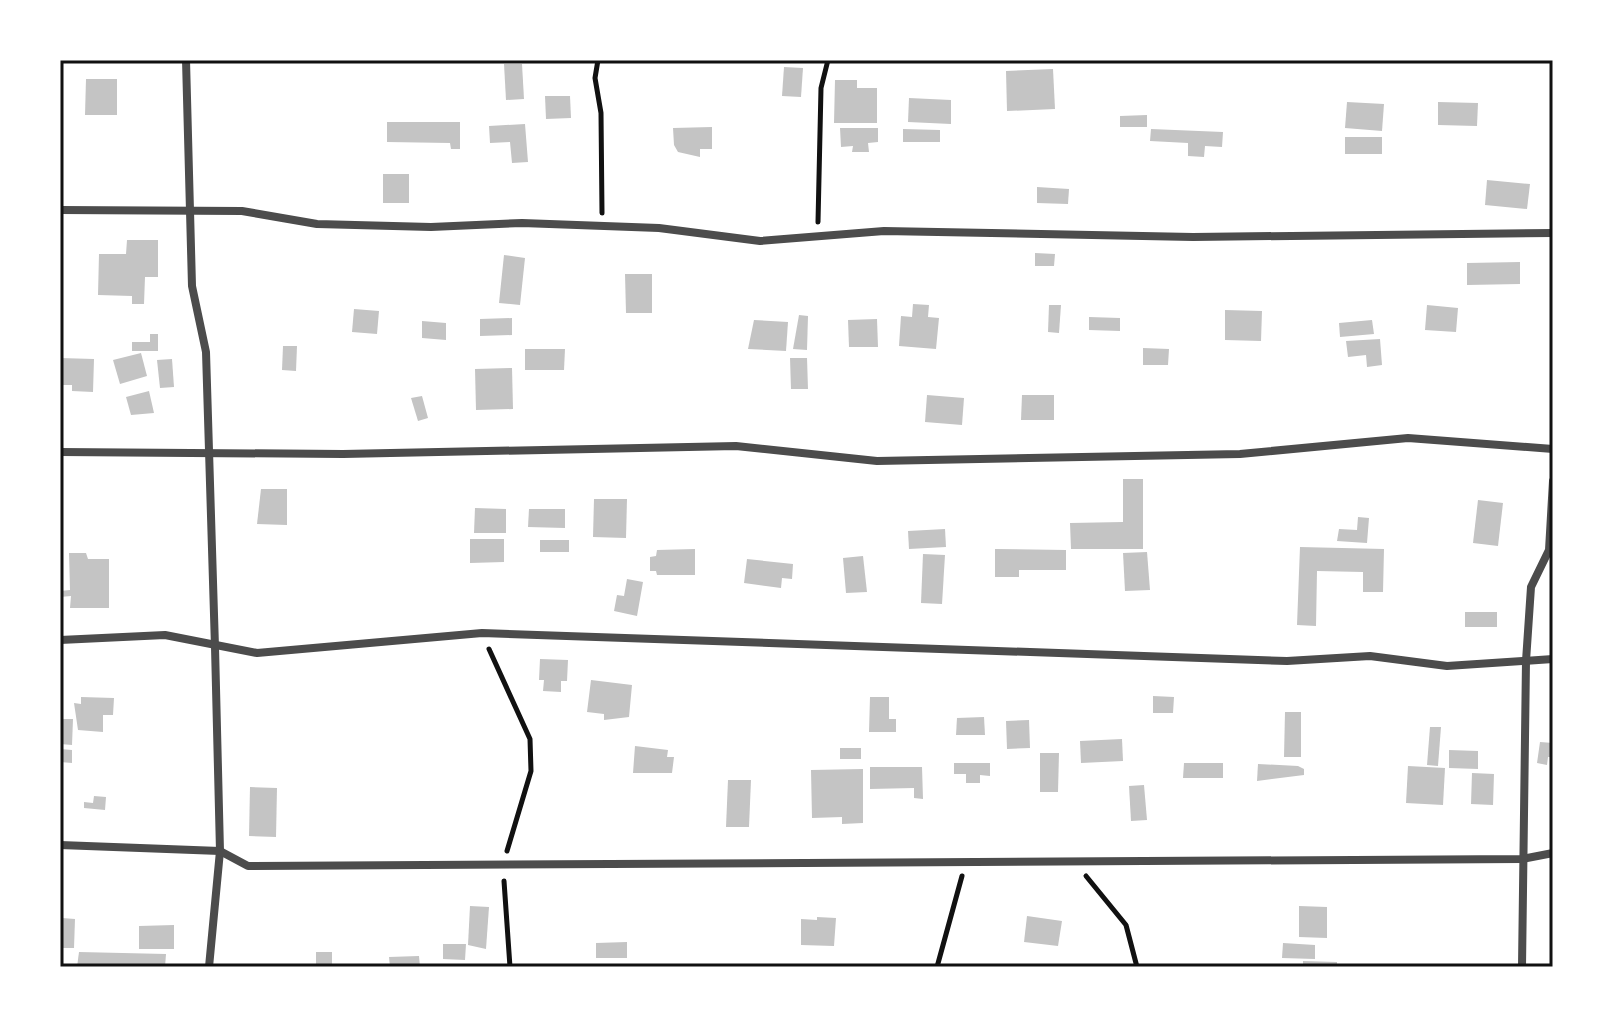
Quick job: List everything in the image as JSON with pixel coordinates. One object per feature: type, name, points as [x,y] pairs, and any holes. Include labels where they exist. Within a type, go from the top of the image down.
[{"type":"street","points":[[186,60],[192,286],[206,352],[215,647],[220,851],[209,967]]},
{"type":"street","points":[[60,210],[242,211],[317,224],[431,227],[522,223],[659,228],[760,241],[884,231],[1193,237],[1553,233]]},
{"type":"street","points":[[60,452],[209,454],[736,446],[893,461],[1240,454],[1408,438],[1553,449]]},
{"type":"street","points":[[1522,967],[1526,661],[1531,587],[1549,550],[1553,481]]},
{"type":"street","points":[[60,640],[165,635],[257,653],[482,633],[1287,661],[1370,656],[1447,666],[1553,659]]},
{"type":"street","points":[[60,845],[220,851],[248,866],[1522,859],[1553,853]]},
{"type":"path","points":[[598,60],[595,78],[601,113],[602,226]]},
{"type":"path","points":[[818,236],[821,88],[828,60]]},
{"type":"path","points":[[482,633],[530,739],[531,771],[504,864],[510,967]]},
{"type":"path","points":[[937,967],[965,862]]},
{"type":"path","points":[[1071,862],[1104,894],[1126,925],[1137,967]]},
{"type":"building","points":[[504,64],[522,64],[524,99],[506,100]]},
{"type":"building","points":[[784,67],[803,68],[801,97],[782,96]]},
{"type":"building","points":[[1053,69],[1055,109],[1007,111],[1006,71]]},
{"type":"building","points":[[86,79],[117,79],[117,115],[85,115]]},
{"type":"building","points":[[835,80],[857,80],[857,88],[877,88],[877,123],[834,123]]},
{"type":"building","points":[[545,96],[570,96],[571,118],[546,119]]},
{"type":"building","points":[[909,98],[951,100],[951,124],[908,122]]},
{"type":"building","points":[[1347,102],[1384,104],[1382,131],[1345,128]]},
{"type":"building","points":[[1438,102],[1478,103],[1477,126],[1438,125]]},
{"type":"building","points":[[1147,115],[1147,127],[1120,127],[1120,116]]},
{"type":"building","points":[[387,122],[460,122],[460,149],[451,149],[450,143],[387,142]]},
{"type":"building","points":[[525,124],[528,162],[512,163],[510,142],[490,143],[489,126]]},
{"type":"building","points":[[712,127],[712,149],[700,149],[700,157],[678,152],[674,145],[673,128]]},
{"type":"building","points":[[840,128],[878,128],[878,142],[868,143],[869,152],[852,152],[853,146],[841,147]]},
{"type":"building","points":[[903,129],[940,130],[940,142],[903,142]]},
{"type":"building","points":[[1151,129],[1223,132],[1222,147],[1205,146],[1204,157],[1188,156],[1188,143],[1150,141]]},
{"type":"building","points":[[1345,137],[1382,137],[1382,154],[1345,154]]},
{"type":"building","points":[[383,174],[409,174],[409,203],[383,203]]},
{"type":"building","points":[[1487,180],[1530,184],[1527,209],[1485,205]]},
{"type":"building","points":[[1037,187],[1069,189],[1068,204],[1037,203]]},
{"type":"building","points":[[127,240],[158,240],[158,277],[145,277],[144,304],[132,304],[132,296],[98,295],[99,254],[126,254]]},
{"type":"building","points":[[1035,253],[1055,254],[1054,266],[1035,266]]},
{"type":"building","points":[[504,255],[525,258],[520,305],[499,303]]},
{"type":"building","points":[[1520,262],[1520,284],[1467,285],[1467,263]]},
{"type":"building","points":[[625,274],[652,274],[652,313],[626,313]]},
{"type":"building","points":[[913,304],[929,305],[928,317],[939,318],[936,349],[899,346],[901,316],[912,317]]},
{"type":"building","points":[[1049,305],[1061,305],[1059,333],[1048,332]]},
{"type":"building","points":[[1427,305],[1458,308],[1456,332],[1425,330]]},
{"type":"building","points":[[354,309],[379,311],[377,334],[352,332]]},
{"type":"building","points":[[1225,310],[1262,311],[1261,341],[1225,340]]},
{"type":"building","points":[[799,315],[808,316],[807,350],[793,349]]},
{"type":"building","points":[[1089,317],[1120,318],[1120,331],[1089,330]]},
{"type":"building","points":[[512,318],[512,335],[480,336],[480,319]]},
{"type":"building","points":[[877,319],[878,347],[849,347],[848,320]]},
{"type":"building","points":[[754,320],[788,322],[786,351],[748,349]]},
{"type":"building","points":[[1372,320],[1374,334],[1340,337],[1339,323]]},
{"type":"building","points":[[422,321],[446,323],[446,340],[422,338]]},
{"type":"building","points":[[150,334],[158,334],[158,351],[132,351],[132,342],[150,342]]},
{"type":"building","points":[[1380,339],[1382,365],[1367,367],[1366,355],[1348,357],[1346,341]]},
{"type":"building","points":[[283,346],[297,346],[296,371],[282,370]]},
{"type":"building","points":[[1143,348],[1169,349],[1168,365],[1143,365]]},
{"type":"building","points":[[525,349],[565,349],[564,370],[525,370]]},
{"type":"building","points":[[141,353],[147,376],[120,384],[113,360]]},
{"type":"building","points":[[60,358],[94,359],[93,392],[72,391],[72,385],[60,385]]},
{"type":"building","points":[[790,358],[807,358],[808,389],[791,389]]},
{"type":"building","points":[[172,359],[174,387],[160,388],[157,360]]},
{"type":"building","points":[[512,368],[513,409],[476,410],[475,369]]},
{"type":"building","points":[[149,391],[154,413],[131,415],[126,397]]},
{"type":"building","points":[[927,395],[964,398],[962,425],[925,422]]},
{"type":"building","points":[[1022,395],[1054,395],[1054,420],[1021,420]]},
{"type":"building","points":[[422,396],[428,418],[418,421],[411,398]]},
{"type":"building","points":[[1123,479],[1143,479],[1143,549],[1071,549],[1070,523],[1123,522]]},
{"type":"building","points":[[261,489],[287,489],[287,525],[257,524]]},
{"type":"building","points":[[594,499],[627,499],[626,538],[593,537]]},
{"type":"building","points":[[1478,500],[1503,503],[1498,546],[1473,543]]},
{"type":"building","points":[[475,508],[506,509],[506,533],[474,533]]},
{"type":"building","points":[[529,509],[565,509],[565,528],[528,527]]},
{"type":"building","points":[[1358,517],[1369,518],[1367,543],[1337,541],[1339,529],[1357,530]]},
{"type":"building","points":[[945,529],[946,547],[909,549],[908,531]]},
{"type":"building","points":[[470,539],[504,539],[504,562],[470,563]]},
{"type":"building","points":[[540,540],[569,540],[569,552],[540,552]]},
{"type":"building","points":[[1300,547],[1384,549],[1383,592],[1363,592],[1363,572],[1317,571],[1316,626],[1297,625]]},
{"type":"building","points":[[695,549],[695,575],[657,575],[656,571],[650,571],[650,557],[656,556],[657,550]]},
{"type":"building","points":[[995,549],[1066,550],[1066,570],[1019,570],[1019,577],[995,577]]},
{"type":"building","points":[[1147,552],[1150,590],[1125,591],[1123,553]]},
{"type":"building","points":[[69,553],[86,553],[88,559],[109,559],[109,608],[70,608],[71,596],[60,597],[60,591],[70,590]]},
{"type":"building","points":[[923,554],[945,555],[942,604],[921,603]]},
{"type":"building","points":[[863,556],[867,592],[846,593],[843,558]]},
{"type":"building","points":[[747,559],[793,564],[792,579],[782,578],[781,588],[744,583]]},
{"type":"building","points":[[627,579],[643,582],[637,616],[614,611],[617,595],[624,596]]},
{"type":"building","points":[[1465,612],[1497,612],[1497,627],[1465,627]]},
{"type":"building","points":[[540,659],[568,660],[567,681],[561,681],[561,692],[543,691],[544,680],[539,680]]},
{"type":"building","points":[[591,680],[632,685],[629,717],[604,720],[604,714],[587,712]]},
{"type":"building","points":[[1153,696],[1174,697],[1173,713],[1153,713]]},
{"type":"building","points":[[81,697],[114,698],[113,715],[103,715],[103,732],[78,730],[74,703],[81,704]]},
{"type":"building","points":[[870,697],[889,697],[889,719],[896,719],[896,732],[869,732]]},
{"type":"building","points":[[1285,712],[1301,712],[1301,757],[1284,757]]},
{"type":"building","points":[[984,717],[985,735],[956,735],[957,718]]},
{"type":"building","points":[[60,719],[73,719],[72,745],[60,744]]},
{"type":"building","points":[[1029,720],[1030,748],[1007,749],[1006,721]]},
{"type":"building","points":[[1430,727],[1441,727],[1438,766],[1427,765]]},
{"type":"building","points":[[1122,739],[1123,761],[1081,763],[1080,741]]},
{"type":"building","points":[[1540,742],[1553,743],[1553,757],[1548,757],[1547,765],[1537,763]]},
{"type":"building","points":[[635,746],[668,750],[667,757],[674,757],[672,773],[633,773]]},
{"type":"building","points":[[840,748],[861,748],[861,759],[840,759]]},
{"type":"building","points":[[60,749],[72,750],[72,763],[60,762]]},
{"type":"building","points":[[1449,750],[1478,751],[1478,769],[1449,768]]},
{"type":"building","points":[[1040,753],[1059,753],[1058,792],[1040,792]]},
{"type":"building","points":[[954,763],[990,763],[990,776],[980,775],[980,783],[966,783],[966,774],[954,774]]},
{"type":"building","points":[[1184,763],[1223,763],[1223,778],[1183,778]]},
{"type":"building","points":[[1258,764],[1298,766],[1304,769],[1304,775],[1257,781]]},
{"type":"building","points":[[1408,766],[1445,768],[1443,805],[1406,803]]},
{"type":"building","points":[[870,767],[922,767],[923,799],[914,798],[914,788],[870,789]]},
{"type":"building","points":[[863,769],[863,823],[842,824],[842,817],[812,818],[811,770]]},
{"type":"building","points":[[1472,773],[1494,774],[1493,805],[1471,804]]},
{"type":"building","points":[[728,780],[751,780],[749,827],[726,827]]},
{"type":"building","points":[[1144,785],[1147,820],[1131,821],[1129,786]]},
{"type":"building","points":[[250,787],[277,788],[276,837],[249,836]]},
{"type":"building","points":[[94,796],[106,797],[105,810],[84,808],[84,802],[93,803]]},
{"type":"building","points":[[470,906],[489,907],[486,949],[468,945]]},
{"type":"building","points":[[1299,906],[1327,907],[1327,938],[1299,937]]},
{"type":"building","points":[[1027,916],[1062,921],[1058,946],[1024,942]]},
{"type":"building","points":[[817,917],[836,918],[834,946],[801,945],[801,919],[817,920]]},
{"type":"building","points":[[62,918],[75,919],[74,948],[60,948]]},
{"type":"building","points":[[174,925],[174,949],[139,949],[139,926]]},
{"type":"building","points":[[627,942],[627,958],[596,958],[596,943]]},
{"type":"building","points":[[1283,943],[1315,945],[1315,959],[1282,958]]},
{"type":"building","points":[[443,944],[466,944],[465,960],[443,959]]},
{"type":"building","points":[[79,952],[166,954],[165,967],[77,967]]},
{"type":"building","points":[[316,952],[332,952],[332,967],[316,967]]},
{"type":"building","points":[[419,956],[420,967],[390,967],[389,957]]},
{"type":"building","points":[[1303,961],[1337,962],[1337,967],[1303,967]]}]
